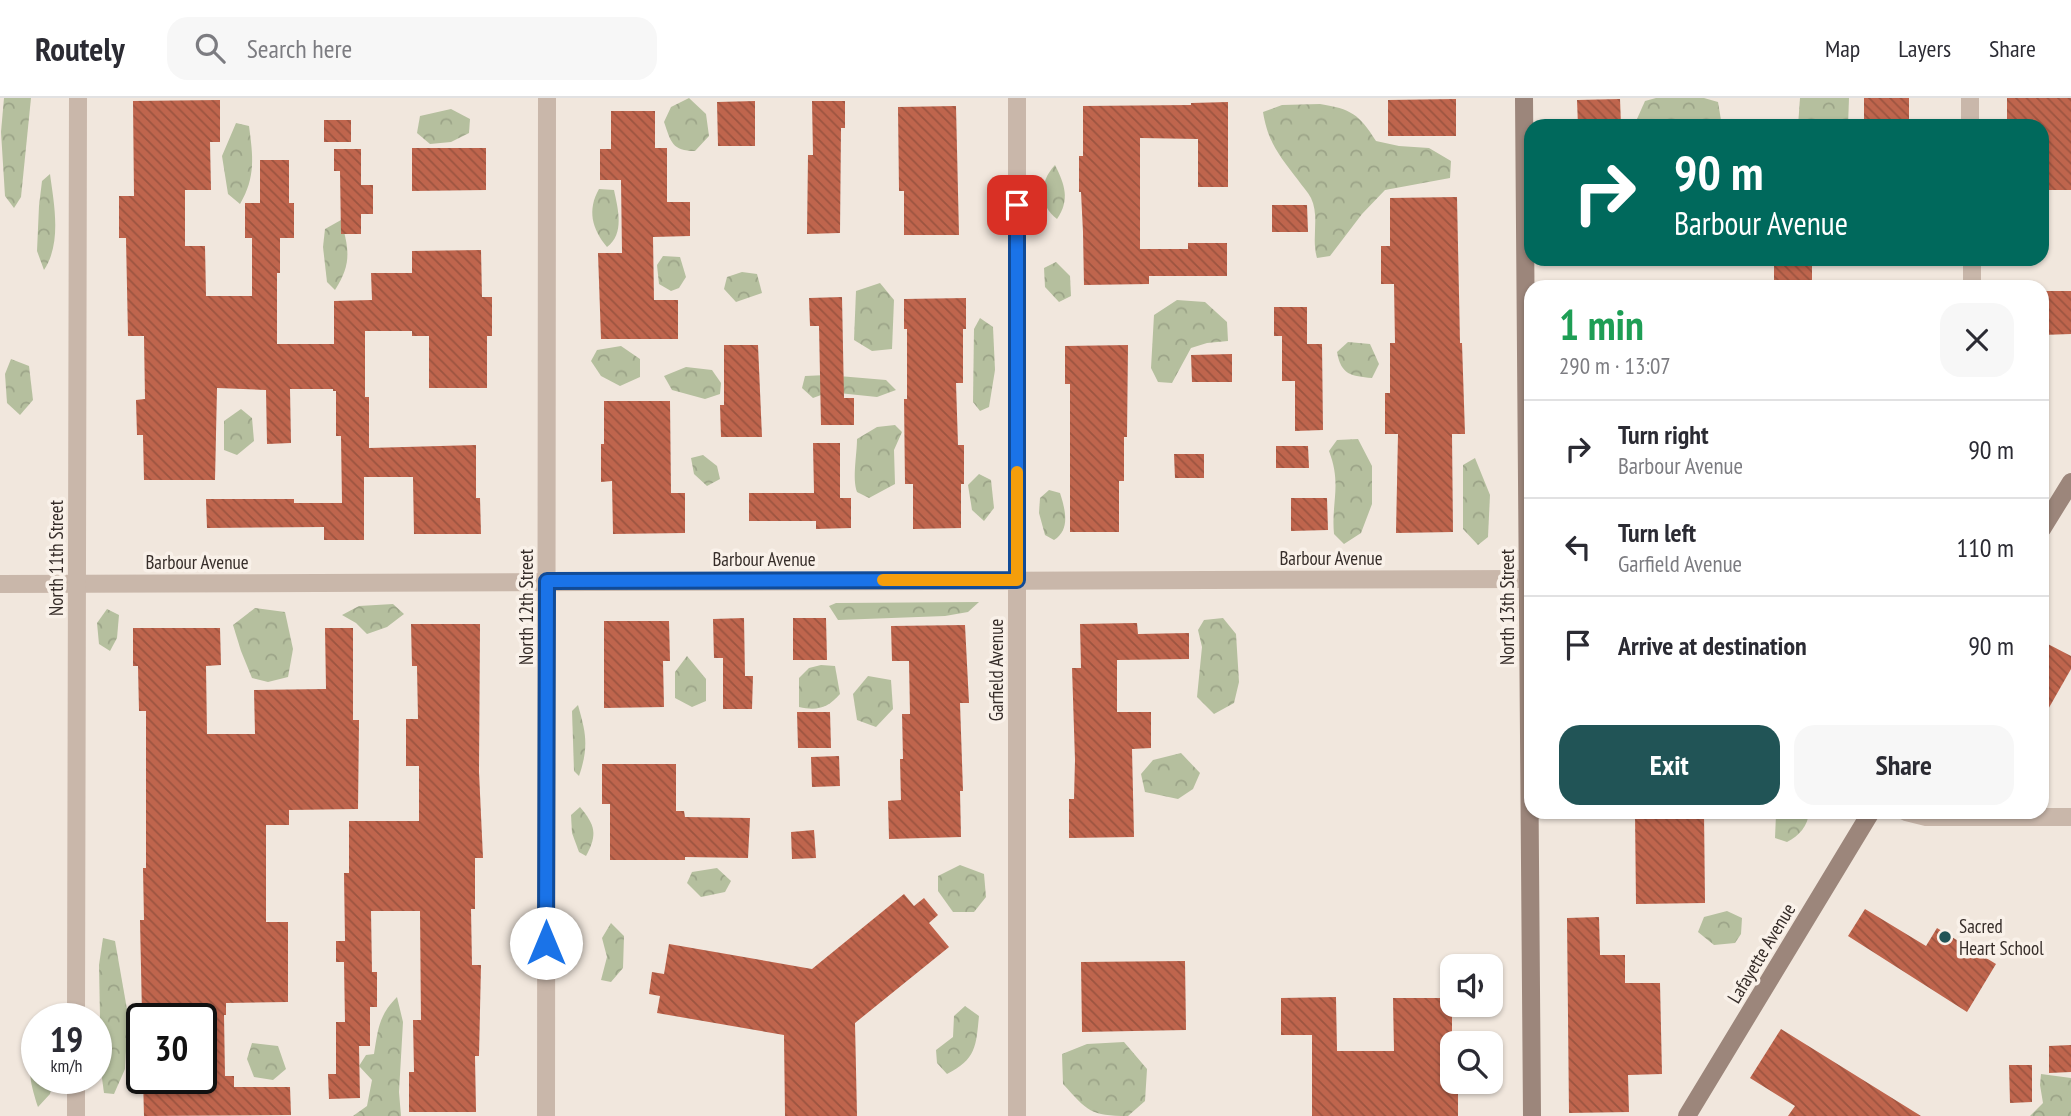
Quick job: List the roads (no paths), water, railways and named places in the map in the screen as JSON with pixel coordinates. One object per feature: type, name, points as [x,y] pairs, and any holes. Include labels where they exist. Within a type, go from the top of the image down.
[{"type":"street","name":"North 11th Street","points":[[76,1003],[78,98]]},
{"type":"street","name":"North 12th Street","points":[[546,1116],[547,98]]},
{"type":"street","name":"Garfield Avenue","points":[[1017,98],[1017,1116]]},
{"type":"street","name":"North 13th Street","points":[[1524,98],[1524,119]]},
{"type":"street","points":[[1970,98],[1970,119]]},
{"type":"street","points":[[2049,515],[2071,482]]},
{"type":"street","name":"Barbour Avenue","points":[[0,584],[1524,579]]},
{"type":"street","points":[[2049,817],[2071,817]]},
{"type":"street","name":"North 13th Street","points":[[1530,819],[1532,1116]]},
{"type":"street","name":"Lafayette Avenue","points":[[1688,1116],[1867,819]]},
{"type":"street","points":[[76,1094],[76,1116]]},
{"type":"place","name":"Sacred Heart School","points":[[1945,937]]}]
